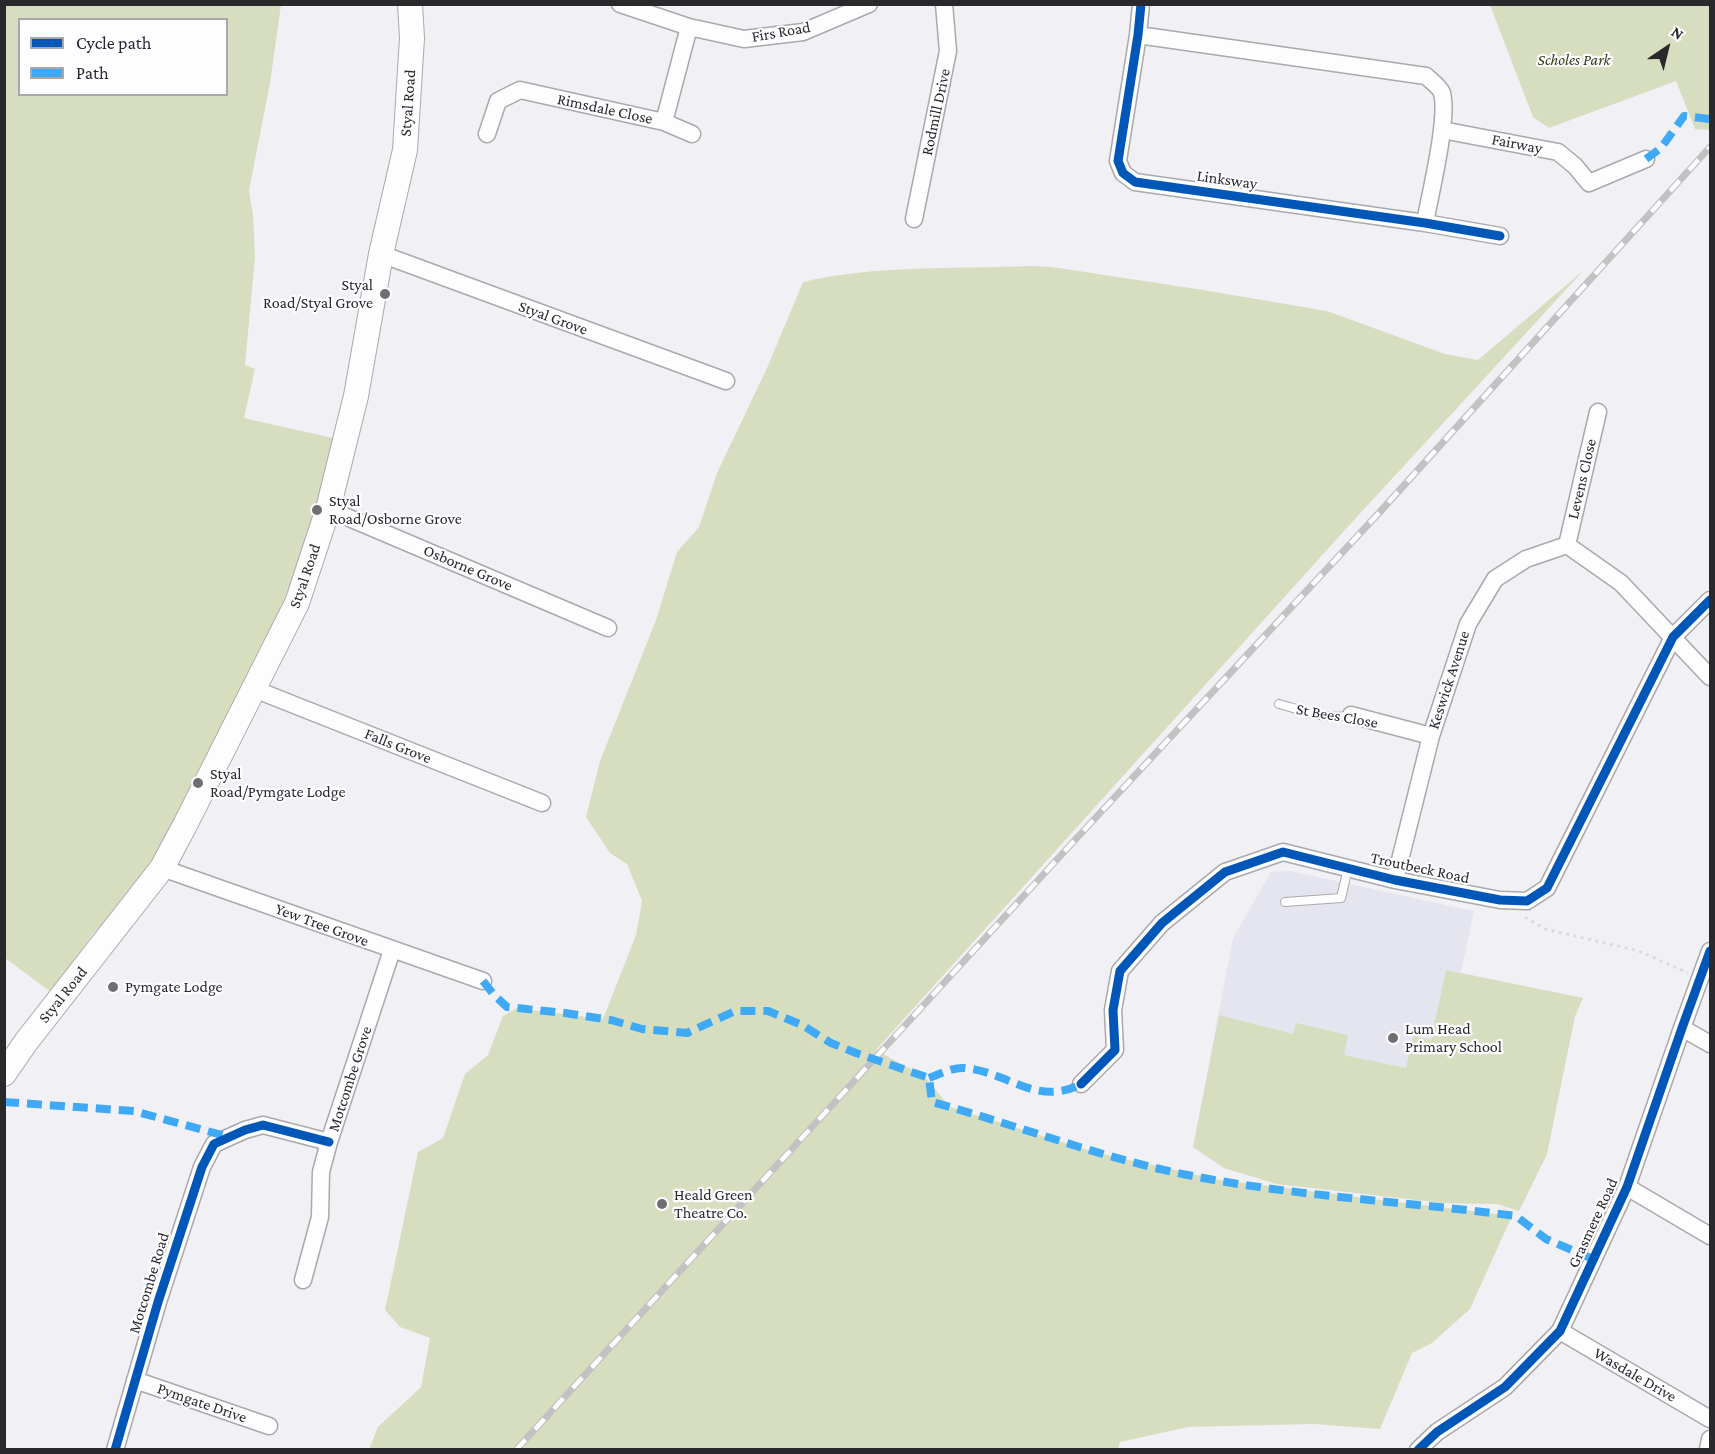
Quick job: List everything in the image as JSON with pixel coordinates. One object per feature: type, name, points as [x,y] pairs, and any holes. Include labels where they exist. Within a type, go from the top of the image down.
[{"type":"main road","name":"Styal Road","points":[[4,1074],[26,1042],[162,868],[297,603],[328,509],[356,396],[381,254],[405,150],[412,38],[411,4]]},
{"type":"street","name":"Firs Road","points":[[620,4],[689,27],[744,39],[803,32],[869,4]]},
{"type":"street","name":"Rodmill Drive","points":[[914,219],[948,51],[944,4]]},
{"type":"street","name":"Linksway","points":[[1141,4],[1118,161],[1122,173],[1135,182],[1425,223],[1500,236]]},
{"type":"street","name":"Rimsdale Close","points":[[487,134],[495,94],[520,90],[664,122],[689,27]]},
{"type":"street","points":[[1138,34],[1426,76],[1441,91],[1443,108],[1442,130],[1425,223]]},
{"type":"street","points":[[664,122],[692,134]]},
{"type":"street","name":"Fairway","points":[[1442,130],[1558,152],[1575,166],[1588,183],[1646,159]]},
{"type":"street","name":"Styal Grove","points":[[381,254],[726,381]]},
{"type":"street","name":"Levens Close","points":[[1567,545],[1598,412]]},
{"type":"street","name":"Osborne Grove","points":[[328,509],[608,628]]},
{"type":"street","points":[[1567,545],[1621,583],[1710,677]]},
{"type":"street","name":"Keswick Avenue","points":[[1395,880],[1431,736],[1468,624],[1495,579],[1526,559],[1567,545]]},
{"type":"street","name":"Troutbeck Road","points":[[1081,1084],[1115,1050],[1113,1010],[1120,971],[1162,923],[1225,872],[1283,852],[1395,880],[1500,900],[1527,901],[1547,888],[1673,637],[1710,600]]},
{"type":"street","name":"Falls Grove","points":[[254,689],[542,803]]},
{"type":"street","name":"St Bees Close","points":[[1351,715],[1431,736]]},
{"type":"street","name":"Yew Tree Grove","points":[[162,868],[483,981]]},
{"type":"street","name":"Motcombe Grove","points":[[303,1280],[320,1217],[321,1172],[329,1142],[392,950]]},
{"type":"street","name":"Grasmere Road","points":[[1418,1449],[1437,1432],[1505,1387],[1560,1331],[1627,1187],[1710,951]]},
{"type":"street","points":[[1682,1028],[1710,1044]]},
{"type":"street","name":"Motcombe Road","points":[[115,1449],[158,1302],[202,1167],[214,1144],[262,1125],[329,1142]]},
{"type":"street","points":[[1627,1187],[1710,1236]]},
{"type":"street","name":"Wasdale Drive","points":[[1560,1331],[1710,1419]]},
{"type":"street","name":"Pymgate Drive","points":[[135,1380],[269,1426]]},
{"type":"street","points":[[1708,1449],[1710,1439]]},
{"type":"lane","name":"St Bees Close","points":[[1279,704],[1324,716],[1338,718],[1351,715]]},
{"type":"lane","points":[[1285,902],[1341,898],[1348,868]]},
{"type":"path","points":[[1500,900],[1545,930],[1639,951],[1700,978]]},
{"type":"path","points":[[805,1049],[819,1036]]},
{"type":"shaded area","name":"Lum Head Primary School","points":[[1290,871],[1474,911],[1461,973],[1583,998],[1575,1016],[1547,1154],[1519,1211],[1497,1204],[1443,1203],[1277,1184],[1224,1168],[1193,1147],[1233,938],[1271,872]]},
{"type":"green space","points":[[5,5],[281,5],[270,83],[249,191],[253,215],[255,257],[245,365],[255,369],[244,418],[337,439],[293,591],[154,864],[121,905],[93,934],[52,993],[5,958]]},
{"type":"green space","name":"Scholes Park","points":[[1490,5],[1710,5],[1710,130],[1695,129],[1676,81],[1549,128],[1533,117]]},
{"type":"green space","points":[[1052,267],[1327,311],[1445,354],[1478,360],[1584,270],[1344,531],[876,1050],[925,1077],[950,1107],[1094,1152],[1220,1180],[1512,1216],[1470,1309],[1432,1343],[1412,1353],[1380,1429],[1314,1424],[1188,1427],[1120,1442],[1118,1450],[369,1449],[378,1427],[421,1387],[430,1338],[400,1327],[385,1310],[418,1152],[443,1138],[465,1074],[488,1055],[503,1016],[517,1008],[603,1019],[636,935],[642,901],[627,864],[610,853],[586,817],[600,761],[656,620],[677,552],[699,527],[717,473],[767,368],[803,282],[887,270]]},
{"type":"green space","name":"Lum Head Primary School","points":[[1446,970],[1583,998],[1575,1016],[1547,1154],[1519,1211],[1497,1204],[1443,1203],[1277,1184],[1224,1168],[1193,1147],[1219,1015],[1293,1034],[1296,1023],[1348,1035],[1344,1055],[1406,1068],[1413,1036],[1431,1040]]},
{"type":"railway","points":[[516,1450],[1074,841],[1378,514],[1710,147]]},
{"type":"marked path","points":[[1646,159],[1661,148],[1684,116],[1710,119]]},
{"type":"marked path","points":[[483,981],[507,1007],[611,1020],[642,1029],[687,1033],[735,1011],[768,1011],[802,1025],[831,1043],[929,1078],[932,1102],[1082,1148],[1173,1172],[1258,1187],[1516,1216],[1546,1239],[1593,1259]]},
{"type":"marked path","points":[[929,1078],[951,1070],[965,1068],[995,1075],[1036,1090],[1050,1092],[1065,1090],[1081,1084]]},
{"type":"marked path","points":[[4,1102],[134,1111],[229,1137]]},
{"type":"cycle path","points":[[1141,4],[1118,161],[1123,173],[1135,182],[1425,223],[1500,236]]},
{"type":"cycle path","points":[[1081,1084],[1115,1050],[1113,1010],[1120,971],[1162,923],[1225,872],[1283,852],[1395,880],[1500,900],[1527,901],[1547,888],[1673,637],[1710,600]]},
{"type":"cycle path","points":[[1418,1450],[1437,1432],[1505,1387],[1560,1331],[1627,1187],[1710,951]]},
{"type":"cycle path","points":[[115,1450],[158,1302],[202,1167],[214,1144],[245,1130],[263,1125],[329,1142]]},
{"type":"place","name":"Styal Road/Styal Grove","points":[[385,294]]},
{"type":"place","name":"Styal Road/Osborne Grove","points":[[317,510]]},
{"type":"place","name":"Styal Road/Pymgate Lodge","points":[[198,783]]},
{"type":"place","name":"Pymgate Lodge","points":[[113,987]]},
{"type":"place","name":"Lum Head Primary School","points":[[1393,1038]]},
{"type":"place","name":"Heald Green Theatre Co.","points":[[662,1204]]}]
